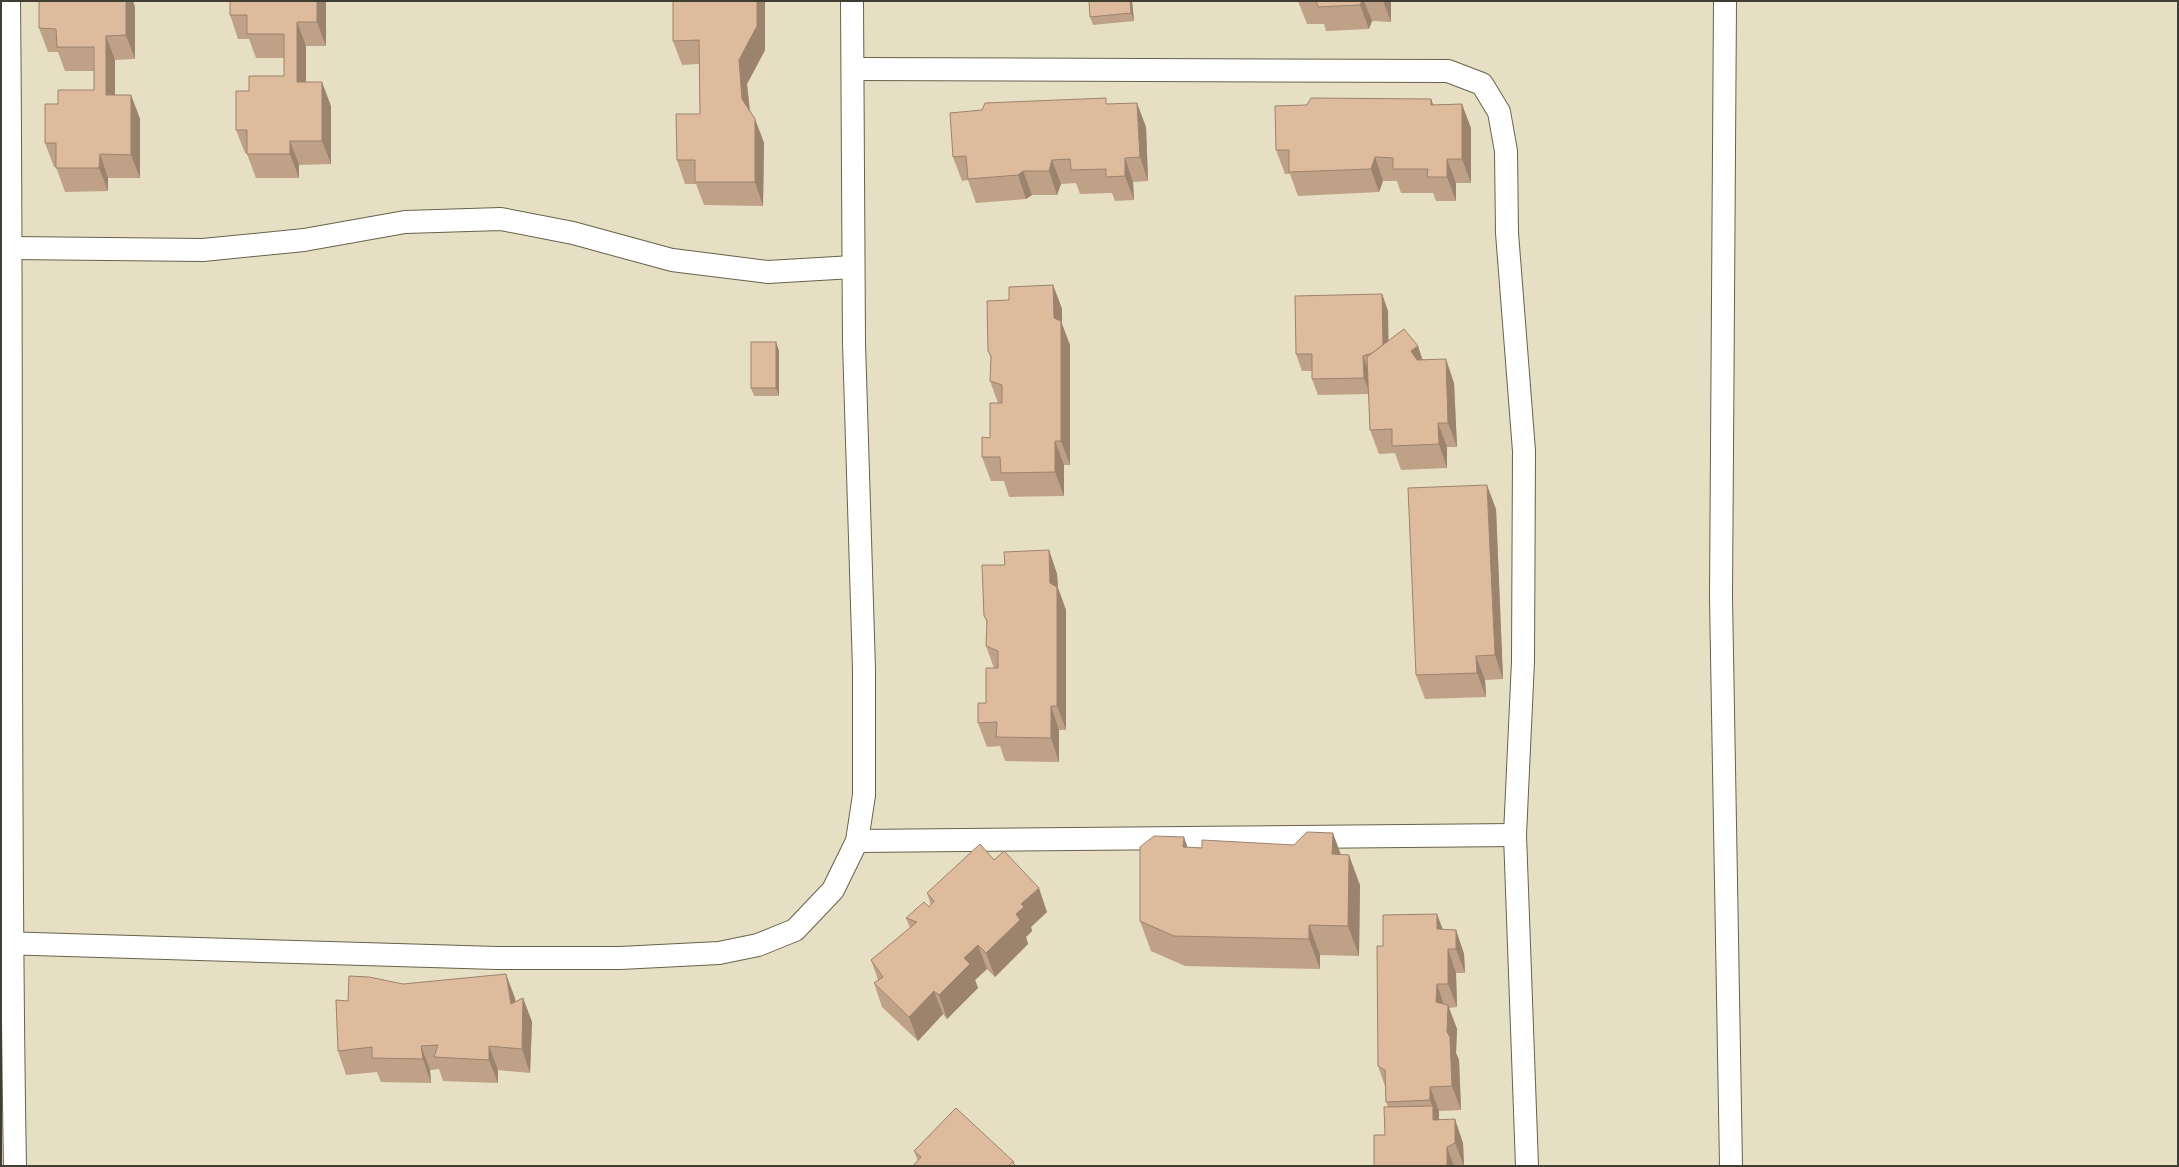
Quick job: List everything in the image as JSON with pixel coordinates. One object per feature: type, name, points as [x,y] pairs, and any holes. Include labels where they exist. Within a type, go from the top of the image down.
[{"type":"street","points":[[9,1],[11,248],[6,943],[15,1166]]},
{"type":"street","points":[[6,943],[497,958],[620,958],[719,953],[758,945],[795,930],[833,890],[857,841],[864,795],[864,677],[854,267],[852,1]]},
{"type":"street","points":[[1725,1],[1722,597],[1731,1166]]},
{"type":"street","points":[[853,69],[1448,71],[1482,84],[1499,112],[1506,151],[1507,233],[1524,451],[1523,661],[1514,835],[1527,1166]]},
{"type":"street","points":[[11,248],[203,250],[304,240],[405,222],[501,219],[573,233],[672,260],[768,272],[854,267]]},
{"type":"street","points":[[857,841],[1514,835]]},
{"type":"building","points":[[39,1],[126,1],[126,35],[106,36],[106,95],[131,95],[131,155],[100,154],[99,168],[56,168],[56,143],[45,143],[45,104],[58,104],[58,90],[94,90],[94,47],[57,47],[56,29],[39,28]]},
{"type":"building","points":[[230,1],[317,1],[317,22],[297,22],[297,82],[322,82],[322,141],[290,141],[290,154],[247,154],[247,130],[236,130],[236,91],[249,91],[249,76],[284,76],[284,34],[247,34],[247,15],[230,15]]},
{"type":"building","points":[[673,1],[757,1],[757,26],[739,60],[742,99],[755,119],[755,182],[695,182],[695,160],[677,160],[676,114],[700,114],[699,40],[673,41]]},
{"type":"building","points":[[1089,1],[1130,1],[1131,13],[1090,17]]},
{"type":"building","points":[[1316,1],[1362,1],[1360,5],[1318,7]]},
{"type":"building","points":[[1106,98],[1106,104],[1137,103],[1140,157],[1125,158],[1125,176],[1106,177],[1106,169],[1071,170],[1070,159],[1052,160],[1049,171],[1023,171],[1018,175],[968,179],[966,156],[953,157],[950,113],[982,110],[985,103]]},
{"type":"building","points":[[1311,98],[1431,99],[1431,105],[1462,104],[1462,159],[1447,159],[1447,177],[1427,177],[1428,169],[1393,169],[1393,158],[1375,157],[1371,169],[1289,172],[1289,150],[1276,150],[1275,106],[1307,105]]},
{"type":"building","points":[[1053,285],[1054,318],[1061,321],[1061,441],[1055,441],[1055,472],[1001,473],[1000,457],[982,457],[982,437],[990,438],[990,403],[1002,403],[1002,385],[990,381],[991,356],[988,351],[987,301],[1009,300],[1009,287]]},
{"type":"building","points":[[1382,294],[1383,345],[1372,353],[1363,356],[1364,378],[1312,379],[1312,354],[1296,354],[1295,296]]},
{"type":"building","points":[[1404,329],[1418,346],[1411,351],[1417,360],[1446,359],[1448,423],[1438,423],[1439,444],[1392,446],[1392,429],[1370,430],[1367,357]]},
{"type":"building","points":[[751,342],[776,342],[776,388],[751,388]]},
{"type":"building","points":[[1487,485],[1495,655],[1476,656],[1477,673],[1416,675],[1408,488]]},
{"type":"building","points":[[1049,550],[1050,583],[1057,587],[1057,706],[1051,706],[1051,738],[996,737],[997,722],[978,723],[978,703],[986,703],[986,668],[998,668],[998,651],[986,646],[987,620],[984,616],[982,565],[1005,565],[1004,552]]},
{"type":"building","points":[[1307,832],[1333,833],[1332,854],[1349,855],[1348,926],[1309,925],[1309,939],[1174,936],[1140,921],[1140,847],[1154,836],[1184,837],[1183,847],[1202,848],[1202,840],[1294,845]]},
{"type":"building","points":[[980,844],[994,860],[1004,851],[1039,888],[1021,904],[1024,907],[1016,914],[1020,920],[986,953],[978,945],[964,958],[970,964],[939,995],[934,991],[909,1017],[874,983],[883,977],[871,960],[917,922],[906,918],[924,902],[929,907],[934,901],[927,893]]},
{"type":"building","points":[[1437,914],[1437,929],[1456,930],[1456,949],[1448,949],[1448,984],[1437,984],[1436,1002],[1448,1005],[1447,1032],[1450,1037],[1452,1086],[1430,1087],[1430,1100],[1386,1102],[1385,1070],[1378,1066],[1377,946],[1383,946],[1383,915]]},
{"type":"building","points":[[506,974],[511,1004],[523,998],[522,1049],[489,1046],[489,1060],[434,1057],[438,1045],[421,1046],[423,1059],[372,1058],[372,1047],[338,1051],[336,1000],[348,1001],[349,976],[369,977],[403,984]]},
{"type":"building","points":[[1433,1106],[1433,1120],[1455,1119],[1455,1143],[1447,1147],[1447,1166],[1374,1166],[1374,1135],[1385,1135],[1384,1107]]},
{"type":"building","points":[[956,1108],[1014,1162],[1008,1166],[913,1166],[921,1157],[914,1151]]},
{"type":"building","points":[[1012,1162],[1016,1166],[1008,1166]]}]
